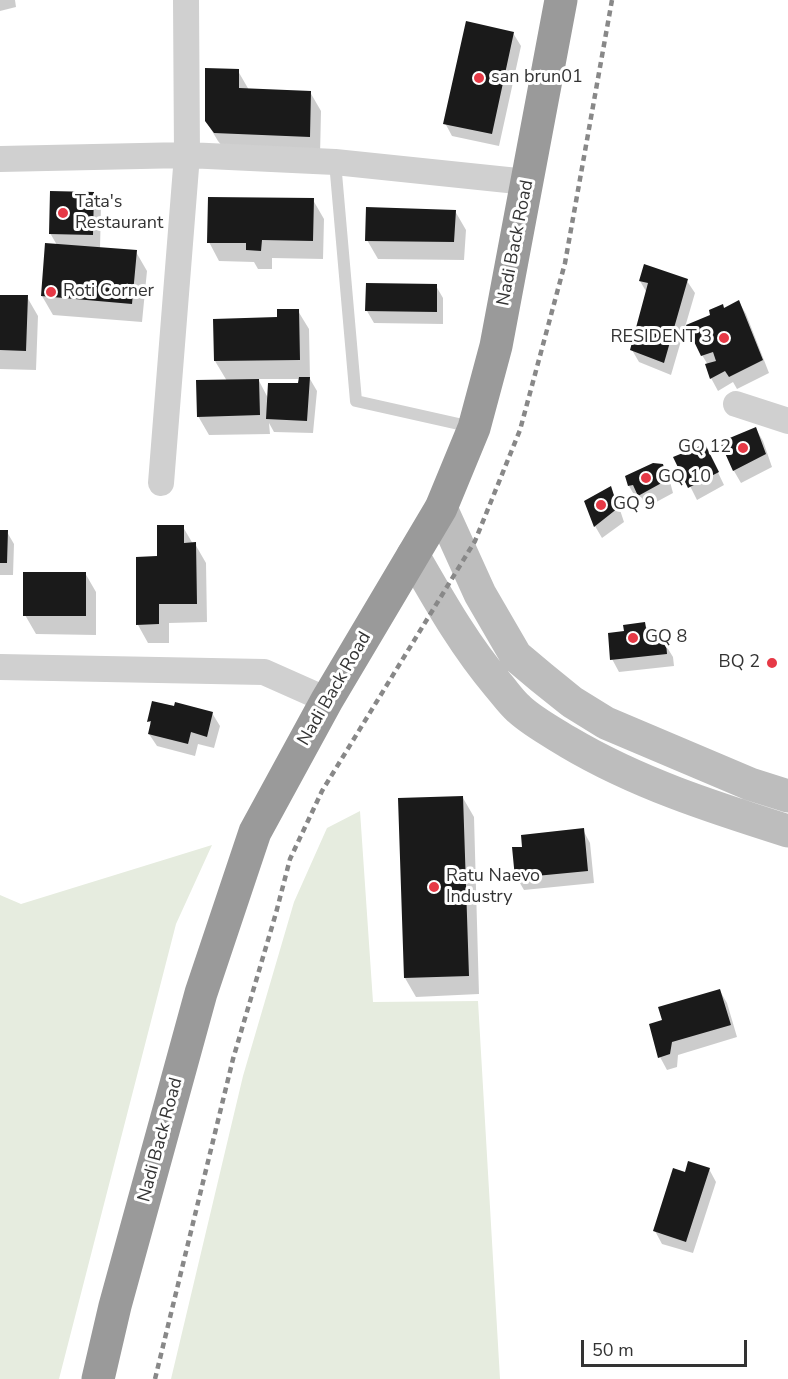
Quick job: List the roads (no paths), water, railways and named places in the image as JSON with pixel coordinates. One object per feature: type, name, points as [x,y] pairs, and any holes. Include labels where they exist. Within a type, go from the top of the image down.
[{"type":"highway","name":"Nadi Back Road","points":[[98,1379],[201,993],[255,832],[327,700],[441,508],[474,428],[496,346],[561,0]]},
{"type":"main road","points":[[441,508],[480,594],[516,656],[541,677],[572,702],[606,723],[750,784],[788,796]]},
{"type":"main road","points":[[413,555],[453,624],[486,671],[519,709],[588,754],[650,784],[788,831]]},
{"type":"street","points":[[161,483],[187,155],[186,0]]},
{"type":"street","points":[[0,159],[187,155],[335,162],[527,182]]},
{"type":"street","points":[[736,404],[788,421]]},
{"type":"street","points":[[0,667],[264,672],[327,700]]},
{"type":"lane","points":[[335,162],[356,401],[474,428]]},
{"type":"railway","points":[[155,1379],[233,1059],[290,859],[322,791],[475,541],[520,430],[565,263],[612,0]]},
{"type":"place","name":"san brun01","points":[[479,78]]},
{"type":"place","name":"Tata's Restaurant","points":[[63,213]]},
{"type":"place","name":"Roti Corner","points":[[51,292]]},
{"type":"place","name":"RESIDENT 3","points":[[724,338]]},
{"type":"place","name":"GQ 12","points":[[743,448]]},
{"type":"place","name":"GQ 10","points":[[646,478]]},
{"type":"place","name":"GQ 9","points":[[601,505]]},
{"type":"place","name":"GQ 8","points":[[633,638]]},
{"type":"place","name":"BQ 2","points":[[772,663]]},
{"type":"place","name":"Ratu Naevo Industry","points":[[434,887]]}]
